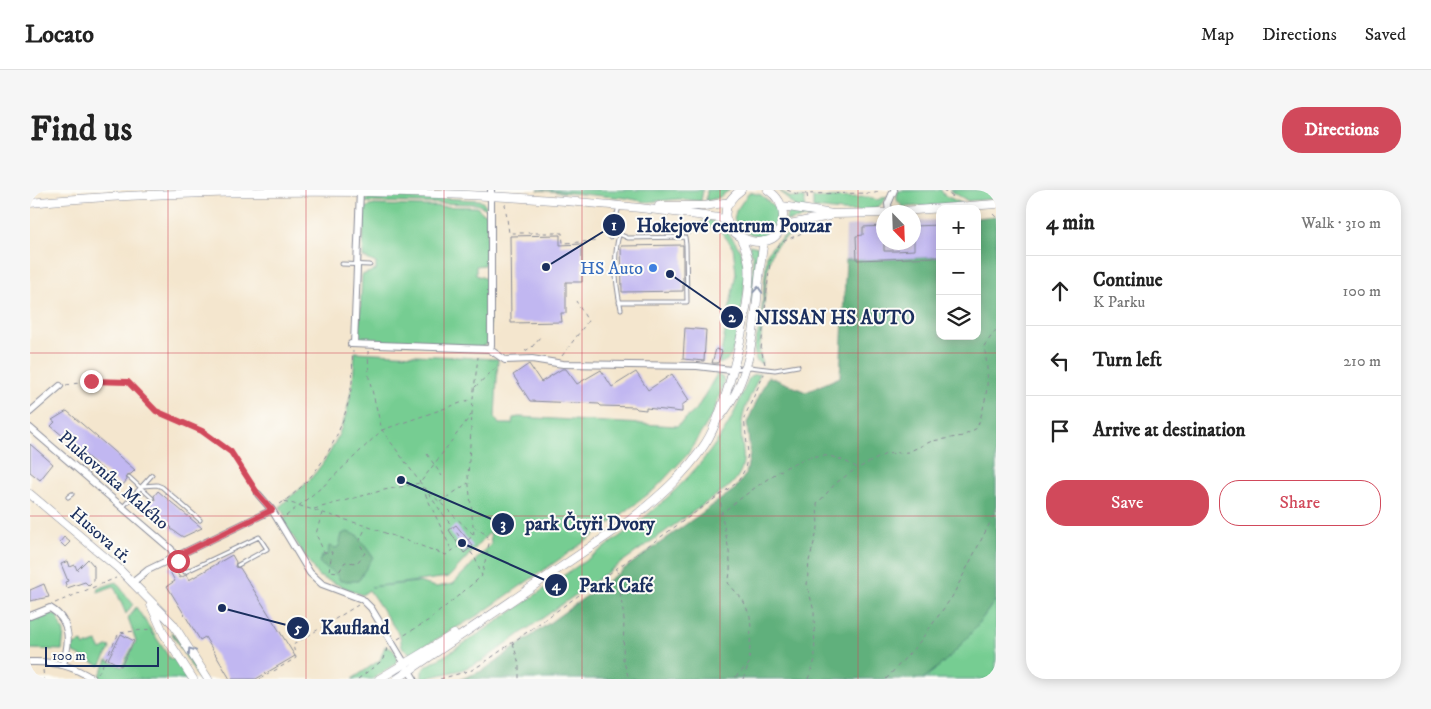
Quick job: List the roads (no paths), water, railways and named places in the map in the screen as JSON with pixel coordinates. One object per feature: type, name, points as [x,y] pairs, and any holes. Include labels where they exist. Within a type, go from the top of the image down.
[{"type":"street","points":[[30,203],[181,194],[360,190],[491,193],[504,196],[620,204],[719,218],[727,221],[735,234],[748,242],[764,241],[771,238],[780,226],[783,212],[782,206],[778,199],[768,190]]},
{"type":"street","points":[[360,190],[358,265],[352,346],[489,349],[504,360],[532,360],[563,364],[697,366],[731,370]]},
{"type":"street","points":[[727,221],[730,202],[741,190]]},
{"type":"street","points":[[888,205],[894,190]]},
{"type":"street","points":[[489,349],[492,346],[491,193]]},
{"type":"street","points":[[650,208],[704,206],[730,202]]},
{"type":"street","points":[[921,210],[996,204]]},
{"type":"street","points":[[782,206],[795,210],[833,214],[876,213]]},
{"type":"street","points":[[780,226],[833,214]]},
{"type":"street","points":[[719,418],[746,311],[749,265],[741,239]]},
{"type":"street","points":[[397,679],[485,617],[630,520],[658,497],[694,461],[719,418],[728,407],[745,367],[756,320],[760,261],[764,241]]},
{"type":"street","points":[[30,412],[60,386]]},
{"type":"street","name":"Plukovníka Malého","points":[[30,428],[171,549],[175,557]]},
{"type":"street","name":"Husova tř.","points":[[30,494],[122,573],[173,624],[208,679]]},
{"type":"street","points":[[258,494],[272,510],[310,573],[322,584],[362,599],[371,608],[414,679]]},
{"type":"street","points":[[132,583],[148,570],[272,510]]},
{"type":"street","name":"Husova tř.","points":[[149,601],[164,634],[193,679]]},
{"type":"street","points":[[30,616],[50,608],[59,614],[70,638],[63,664]]},
{"type":"street","points":[[379,679],[404,662],[485,617]]},
{"type":"street","points":[[30,662],[63,664],[78,669],[94,679]]},
{"type":"lane","points":[[610,237],[620,204]]},
{"type":"lane","points":[[612,232],[628,238],[685,237],[687,302],[619,302]]},
{"type":"lane","points":[[619,235],[616,245],[621,309]]},
{"type":"lane","points":[[342,264],[370,265]]},
{"type":"lane","points":[[731,370],[745,367],[775,370],[798,366]]},
{"type":"lane","points":[[123,508],[152,475]]},
{"type":"lane","points":[[129,477],[152,498]]},
{"type":"lane","points":[[141,487],[156,485],[162,487],[200,520]]},
{"type":"lane","points":[[68,497],[72,494]]},
{"type":"lane","points":[[175,557],[185,572],[260,537],[267,549],[238,565]]},
{"type":"place","name":"Hokejové centrum Pouzar","points":[[546,267]]},
{"type":"place","name":"HS Auto","points":[[653,268]]},
{"type":"place","name":"NISSAN HS AUTO","points":[[670,274]]},
{"type":"place","name":"park Čtyři Dvory","points":[[401,480]]},
{"type":"place","name":"Park Café","points":[[462,543]]},
{"type":"place","name":"Kaufland","points":[[222,608]]}]
